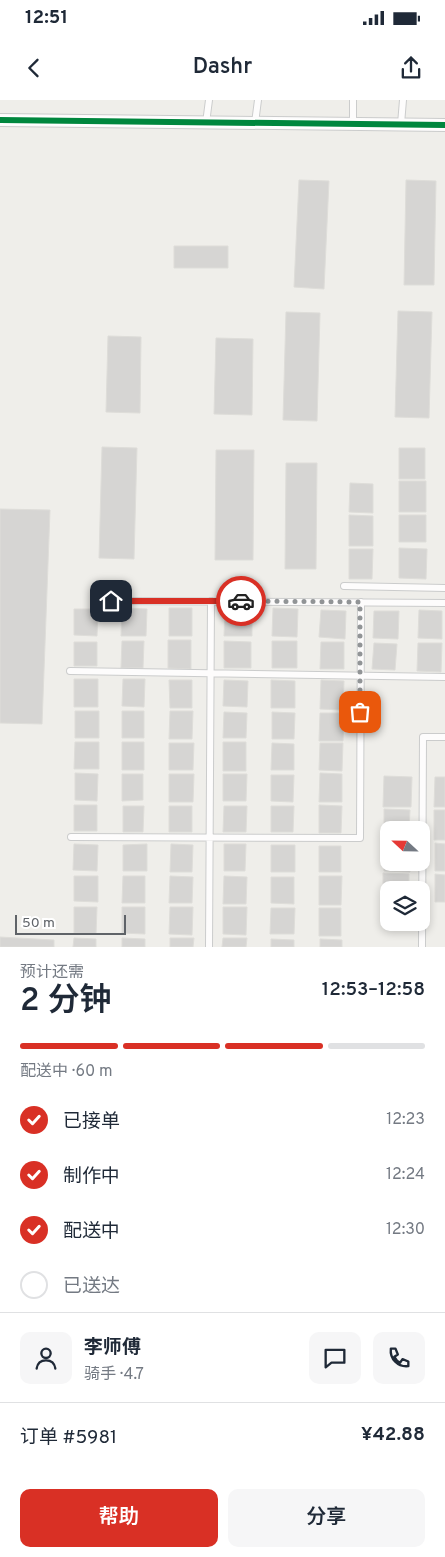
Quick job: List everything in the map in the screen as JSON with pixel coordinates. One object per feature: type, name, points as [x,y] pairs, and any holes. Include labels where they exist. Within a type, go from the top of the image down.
[{"type":"street","points":[[0,120],[445,125]]},
{"type":"lane","points":[[206,122],[209,100]]},
{"type":"lane","points":[[256,123],[258,100]]},
{"type":"lane","points":[[353,100],[353,124]]},
{"type":"lane","points":[[401,124],[403,100]]},
{"type":"lane","points":[[344,586],[445,588]]},
{"type":"lane","points":[[111,601],[211,600],[445,604]]},
{"type":"lane","points":[[209,947],[211,600]]},
{"type":"lane","points":[[71,837],[360,838],[360,602]]},
{"type":"lane","points":[[70,671],[445,677]]},
{"type":"lane","points":[[422,947],[423,737],[445,737]]},
{"type":"building","points":[[299,180],[329,181],[324,289],[294,287]]},
{"type":"building","points":[[406,180],[436,181],[434,285],[404,285]]},
{"type":"building","points":[[174,246],[228,246],[228,268],[174,268]]},
{"type":"building","points":[[398,311],[432,312],[429,418],[395,417]]},
{"type":"building","points":[[286,312],[320,313],[317,421],[283,420]]},
{"type":"building","points":[[108,336],[141,337],[140,413],[106,412]]},
{"type":"building","points":[[216,338],[253,339],[252,415],[214,414]]},
{"type":"building","points":[[102,447],[137,448],[134,559],[99,558]]},
{"type":"building","points":[[399,448],[425,448],[425,479],[399,479]]},
{"type":"building","points":[[216,450],[254,450],[253,560],[215,560]]},
{"type":"building","points":[[286,463],[317,463],[316,569],[285,569]]},
{"type":"building","points":[[399,481],[426,481],[426,512],[399,512]]},
{"type":"building","points":[[350,483],[373,484],[373,513],[349,512]]},
{"type":"building","points":[[0,509],[50,510],[42,724],[0,723]]},
{"type":"building","points":[[349,515],[373,516],[373,546],[349,546]]},
{"type":"building","points":[[399,515],[426,515],[426,542],[399,542]]},
{"type":"building","points":[[399,548],[427,549],[426,579],[399,578]]},
{"type":"building","points":[[349,549],[373,549],[372,579],[349,579]]},
{"type":"building","points":[[122,608],[147,609],[146,636],[121,636]]},
{"type":"building","points":[[169,608],[192,608],[192,636],[169,636]]},
{"type":"building","points":[[225,608],[252,609],[252,636],[224,636]]},
{"type":"building","points":[[273,608],[298,609],[297,637],[272,636]]},
{"type":"building","points":[[74,609],[98,609],[97,636],[74,635]]},
{"type":"building","points":[[321,610],[346,611],[345,639],[319,637]]},
{"type":"building","points":[[419,610],[442,611],[442,639],[418,638]]},
{"type":"building","points":[[374,611],[399,611],[398,639],[373,638]]},
{"type":"building","points":[[168,640],[191,640],[191,669],[168,668]]},
{"type":"building","points":[[122,641],[144,641],[143,668],[121,668]]},
{"type":"building","points":[[224,641],[251,642],[251,668],[224,668]]},
{"type":"building","points":[[272,641],[297,641],[297,668],[272,668]]},
{"type":"building","points":[[74,642],[97,642],[97,666],[74,666]]},
{"type":"building","points":[[321,642],[344,642],[344,669],[320,669]]},
{"type":"building","points":[[374,643],[397,644],[395,670],[372,669]]},
{"type":"building","points":[[418,643],[442,643],[441,672],[417,671]]},
{"type":"building","points":[[74,679],[98,679],[98,707],[74,707]]},
{"type":"building","points":[[123,679],[145,679],[144,707],[122,706]]},
{"type":"building","points":[[169,680],[192,680],[192,708],[170,708]]},
{"type":"building","points":[[224,680],[248,681],[247,707],[223,706]]},
{"type":"building","points":[[271,680],[295,681],[295,708],[271,708]]},
{"type":"building","points":[[321,680],[344,681],[343,710],[320,709]]},
{"type":"building","points":[[75,711],[99,711],[99,738],[75,738]]},
{"type":"building","points":[[122,711],[144,711],[144,738],[122,738]]},
{"type":"building","points":[[170,711],[193,711],[192,739],[169,739]]},
{"type":"building","points":[[224,712],[247,713],[246,738],[223,738]]},
{"type":"building","points":[[272,712],[295,713],[294,739],[272,739]]},
{"type":"building","points":[[320,713],[344,713],[343,741],[319,741]]},
{"type":"building","points":[[75,742],[99,742],[99,769],[74,769]]},
{"type":"building","points":[[122,742],[144,742],[144,770],[122,770]]},
{"type":"building","points":[[223,742],[246,742],[246,771],[223,771]]},
{"type":"building","points":[[169,743],[194,743],[193,770],[169,770]]},
{"type":"building","points":[[272,743],[294,744],[294,770],[271,770]]},
{"type":"building","points":[[320,743],[343,743],[342,771],[319,770]]},
{"type":"building","points":[[75,773],[98,774],[97,801],[75,800]]},
{"type":"building","points":[[320,773],[342,774],[342,802],[319,802]]},
{"type":"building","points":[[122,774],[143,774],[143,800],[122,801]]},
{"type":"building","points":[[169,774],[194,774],[193,802],[169,802]]},
{"type":"building","points":[[223,774],[247,774],[246,801],[223,801]]},
{"type":"building","points":[[271,775],[294,775],[293,802],[271,801]]},
{"type":"building","points":[[384,776],[412,777],[411,807],[383,807]]},
{"type":"building","points":[[435,777],[445,777],[445,807],[434,807]]},
{"type":"building","points":[[74,805],[97,805],[97,831],[74,831]]},
{"type":"building","points":[[319,805],[342,806],[341,833],[319,833]]},
{"type":"building","points":[[123,806],[144,806],[143,832],[123,832]]},
{"type":"building","points":[[169,806],[192,806],[192,832],[169,832]]},
{"type":"building","points":[[224,806],[247,806],[246,832],[223,832]]},
{"type":"building","points":[[271,806],[294,806],[293,832],[271,832]]},
{"type":"building","points":[[384,809],[410,810],[409,821],[384,821]]},
{"type":"building","points":[[434,810],[445,810],[445,840],[434,840]]},
{"type":"building","points":[[435,843],[445,844],[445,871],[435,871]]},
{"type":"building","points":[[74,844],[98,845],[97,871],[73,870]]},
{"type":"building","points":[[147,844],[147,871],[123,871],[123,845]]},
{"type":"building","points":[[171,844],[193,845],[192,872],[170,872]]},
{"type":"building","points":[[224,844],[246,844],[245,871],[224,871]]},
{"type":"building","points":[[271,845],[295,845],[295,872],[271,872]]},
{"type":"building","points":[[319,846],[341,846],[341,872],[319,872]]},
{"type":"building","points":[[383,873],[409,874],[409,881],[383,881]]},
{"type":"building","points":[[435,874],[445,875],[445,902],[435,902]]},
{"type":"building","points":[[74,876],[98,876],[98,902],[74,901]]},
{"type":"building","points":[[123,876],[145,876],[145,903],[122,903]]},
{"type":"building","points":[[170,876],[193,877],[192,903],[169,903]]},
{"type":"building","points":[[224,876],[247,877],[246,904],[223,904]]},
{"type":"building","points":[[319,876],[342,876],[341,905],[319,905]]},
{"type":"building","points":[[271,877],[294,877],[294,904],[271,903]]},
{"type":"building","points":[[74,907],[97,907],[96,934],[74,933]]},
{"type":"building","points":[[122,907],[145,907],[145,934],[122,933]]},
{"type":"building","points":[[170,907],[193,907],[192,935],[169,934]]},
{"type":"building","points":[[223,907],[247,907],[246,935],[223,934]]},
{"type":"building","points":[[271,908],[295,908],[294,934],[270,934]]},
{"type":"building","points":[[319,908],[341,908],[341,936],[319,936]]},
{"type":"building","points":[[0,937],[54,940],[54,947],[0,947]]},
{"type":"building","points":[[74,938],[96,939],[96,947],[73,947]]},
{"type":"building","points":[[122,938],[145,939],[145,947],[122,947]]},
{"type":"building","points":[[170,938],[194,938],[193,947],[170,947]]},
{"type":"building","points":[[223,938],[247,938],[246,947],[222,947]]},
{"type":"building","points":[[271,939],[294,940],[294,947],[271,947]]},
{"type":"building","points":[[320,939],[342,940],[342,947],[320,947]]},
{"type":"cycle path","points":[[0,120],[445,125]]},
{"type":"way so far","points":[[241,601],[360,602],[360,712]]},
{"type":"route","points":[[111,601],[241,601]]}]
